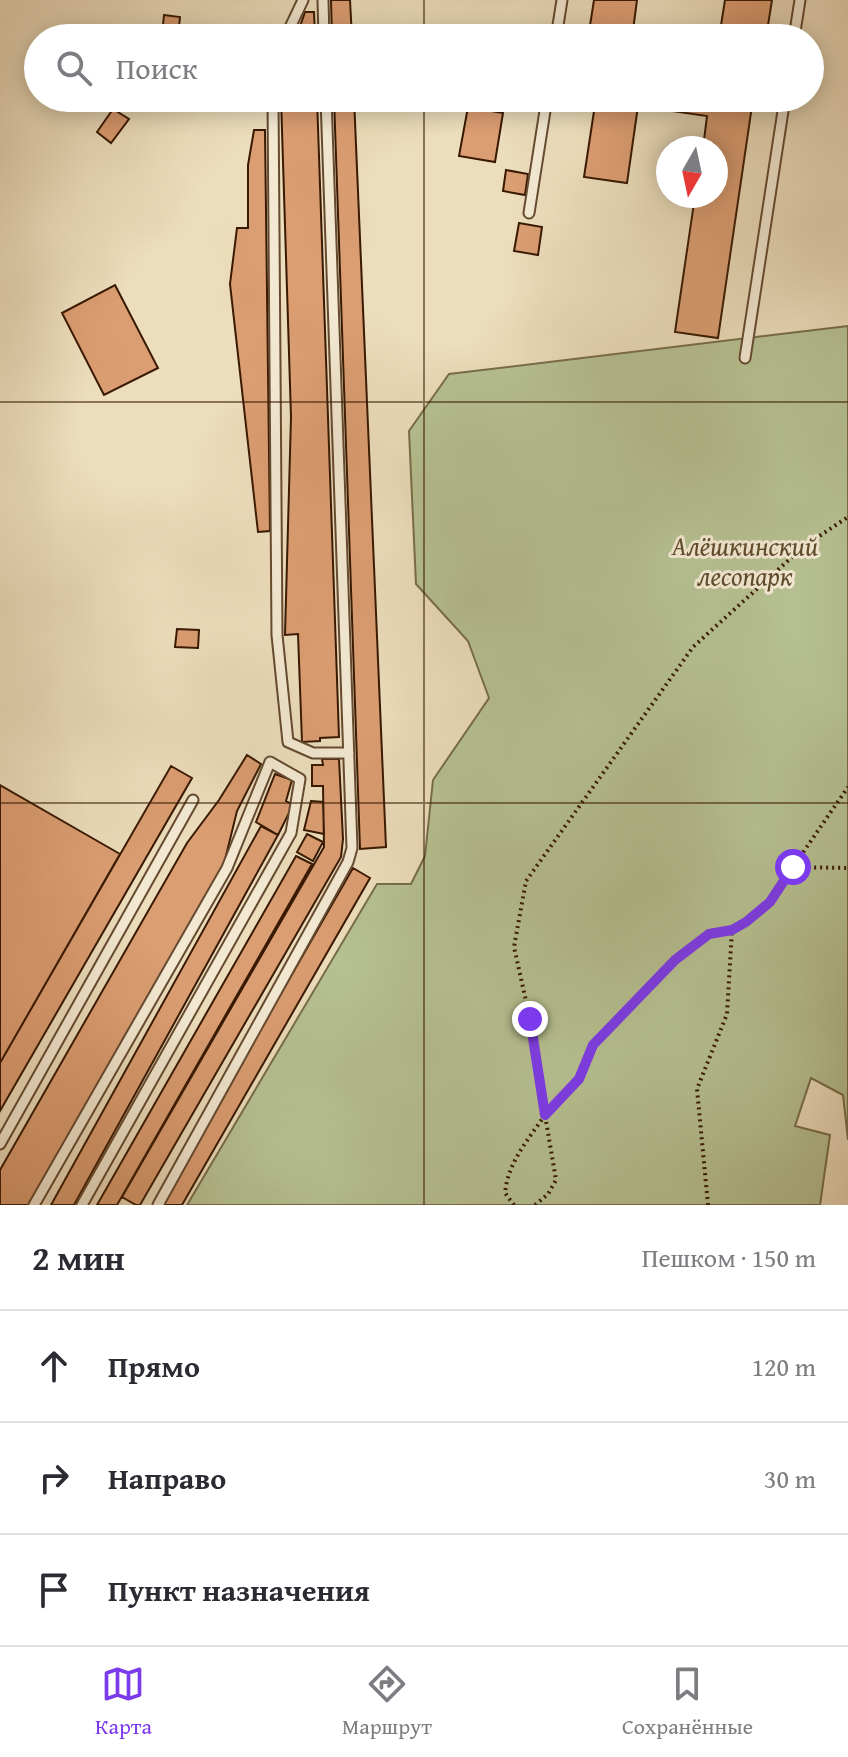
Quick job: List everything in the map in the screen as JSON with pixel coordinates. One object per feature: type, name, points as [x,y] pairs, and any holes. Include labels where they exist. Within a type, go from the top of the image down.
[{"type":"lane","points":[[292,24],[303,0]]},
{"type":"lane","points":[[323,0],[324,24]]},
{"type":"lane","points":[[558,24],[562,0]]},
{"type":"lane","points":[[796,24],[800,0]]},
{"type":"lane","points":[[273,112],[277,635],[288,742],[313,753],[349,753]]},
{"type":"lane","points":[[158,1205],[348,862],[352,848],[326,112]]},
{"type":"lane","points":[[529,213],[545,112]]},
{"type":"lane","points":[[745,358],[783,112]]},
{"type":"lane","points":[[34,1205],[227,868],[270,762],[300,779],[291,833],[82,1205]]},
{"type":"lane","points":[[0,1144],[193,800]]},
{"type":"path","points":[[535,1205],[548,1194],[556,1180],[533,1035],[514,947],[526,881],[693,647],[803,547],[848,517]]},
{"type":"path","points":[[514,1205],[505,1193],[507,1176],[514,1159],[545,1115],[579,1079],[593,1045],[675,960],[709,934],[732,930],[770,902],[848,787]]},
{"type":"path","points":[[793,867],[848,868]]},
{"type":"path","points":[[708,1205],[697,1089],[727,1014],[732,930]]},
{"type":"green space","name":"Алёшкинский лесопарк","points":[[848,326],[848,1140],[843,1095],[811,1078],[795,1126],[830,1135],[820,1205],[187,1205],[377,884],[411,884],[425,856],[433,780],[489,698],[468,641],[416,584],[409,431],[449,374]]},
{"type":"building","points":[[331,0],[350,0],[351,24],[332,24]]},
{"type":"building","points":[[594,0],[637,0],[634,24],[590,24]]},
{"type":"building","points":[[725,0],[772,0],[768,24],[721,24]]},
{"type":"building","points":[[305,12],[314,12],[314,24],[301,24]]},
{"type":"building","points":[[164,15],[180,17],[179,24],[163,24]]},
{"type":"building","points":[[111,112],[118,112],[129,119],[111,143],[97,132]]},
{"type":"building","points":[[281,112],[317,112],[339,737],[320,738],[320,741],[302,742],[298,634],[285,635],[291,417]]},
{"type":"building","points":[[334,112],[355,112],[386,847],[360,849]]},
{"type":"building","points":[[467,112],[503,113],[495,162],[459,156]]},
{"type":"building","points":[[594,112],[637,112],[627,183],[584,177]]},
{"type":"building","points":[[679,112],[751,112],[718,338],[675,332],[693,208],[728,208],[728,136],[704,136],[707,116]]},
{"type":"building","points":[[254,130],[265,130],[270,531],[258,532],[230,284],[237,228],[248,228],[248,165]]},
{"type":"building","points":[[506,170],[528,174],[525,195],[503,191]]},
{"type":"building","points":[[519,223],[542,227],[538,255],[514,251]]},
{"type":"building","points":[[115,285],[158,368],[104,395],[62,313]]},
{"type":"building","points":[[177,629],[199,630],[198,648],[175,647]]},
{"type":"building","points":[[247,755],[261,764],[237,811],[224,864],[29,1205],[0,1205],[0,1170],[187,843]]},
{"type":"building","points":[[322,759],[339,759],[341,857],[140,1205],[136,1205],[122,1197],[324,847],[323,786],[312,786],[312,765],[323,765]]},
{"type":"building","points":[[171,766],[192,778],[0,1111],[0,1063]]},
{"type":"building","points":[[275,774],[292,780],[286,801],[293,805],[278,835],[256,822]]},
{"type":"building","points":[[0,785],[120,854],[0,1063]]},
{"type":"building","points":[[311,801],[323,802],[324,834],[304,830]]},
{"type":"building","points":[[261,826],[278,835],[74,1205],[51,1205]]},
{"type":"building","points":[[307,834],[323,842],[313,861],[297,852]]},
{"type":"building","points":[[296,856],[312,864],[117,1205],[97,1205]]},
{"type":"building","points":[[353,868],[370,878],[182,1205],[160,1204]]},
{"type":"route","points":[[530,1019],[545,1115],[579,1079],[593,1045],[634,1006],[675,960],[709,934],[732,930],[746,922],[770,902],[793,867]]}]
